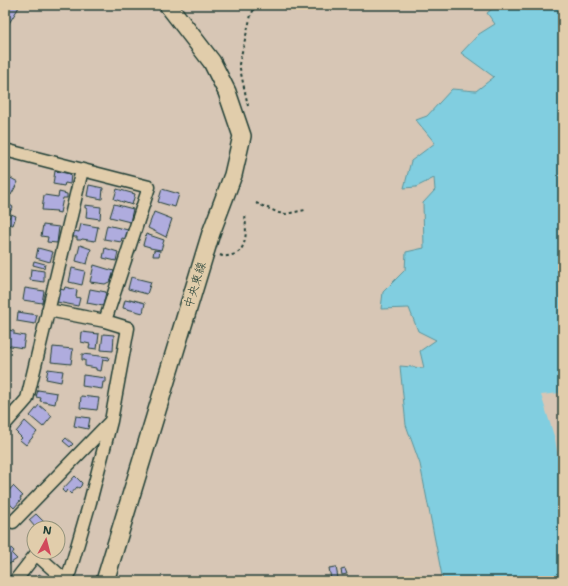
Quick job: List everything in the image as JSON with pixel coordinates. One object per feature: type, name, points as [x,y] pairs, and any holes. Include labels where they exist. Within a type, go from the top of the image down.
[{"type":"main road","name":"中央東線","points":[[105,581],[208,244],[233,175],[242,136],[227,92],[212,62],[168,5]]},
{"type":"street","points":[[5,150],[149,187],[105,321]]},
{"type":"street","points":[[5,424],[27,399],[82,170]]},
{"type":"street","points":[[15,581],[36,554],[66,581],[90,502],[111,421],[128,328],[105,321],[48,310]]},
{"type":"street","points":[[13,522],[111,421]]},
{"type":"path","points":[[246,98],[240,64],[251,15],[256,5]]},
{"type":"path","points":[[256,203],[279,214],[305,210]]},
{"type":"path","points":[[220,256],[237,254],[243,247],[246,233],[245,214]]},
{"type":"water","points":[[497,5],[523,8],[527,5],[563,5],[563,581],[443,581],[420,464],[406,425],[400,366],[424,368],[420,351],[436,340],[418,331],[409,308],[381,309],[383,292],[405,270],[406,252],[424,248],[423,203],[435,190],[434,178],[416,187],[404,188],[411,161],[435,143],[416,120],[427,116],[452,89],[476,91],[494,77],[461,53],[479,34],[495,24],[487,13]]},
{"type":"pier","points":[[560,393],[563,404],[563,473],[560,469],[555,439],[541,395]]},
{"type":"building","points":[[6,5],[19,7],[8,25],[5,23]]},
{"type":"building","points":[[55,171],[71,174],[70,184],[65,183],[64,186],[53,184]]},
{"type":"building","points":[[7,176],[18,182],[11,195],[5,191],[5,180]]},
{"type":"building","points":[[89,185],[103,188],[102,199],[87,196]]},
{"type":"building","points":[[117,189],[135,194],[132,205],[114,199]]},
{"type":"building","points":[[162,189],[179,194],[175,207],[158,202]]},
{"type":"building","points":[[59,192],[67,194],[67,198],[63,198],[60,213],[56,212],[57,211],[42,210],[44,195],[58,197]]},
{"type":"building","points":[[5,202],[13,207],[8,215],[5,213]]},
{"type":"building","points":[[114,204],[133,209],[130,222],[110,217]]},
{"type":"building","points":[[85,205],[101,207],[100,219],[86,217],[87,208],[85,208]]},
{"type":"building","points":[[154,212],[172,219],[166,237],[148,228]]},
{"type":"building","points":[[11,214],[16,216],[13,225],[5,223],[6,217],[9,218]]},
{"type":"building","points":[[81,224],[98,227],[95,241],[82,239],[77,240],[77,237],[73,237],[74,231],[79,232]]},
{"type":"building","points":[[43,225],[59,227],[57,243],[47,242],[48,237],[41,236]]},
{"type":"building","points":[[107,225],[128,230],[126,239],[122,238],[121,242],[104,239]]},
{"type":"building","points":[[146,234],[164,240],[161,250],[143,245]]},
{"type":"building","points":[[80,245],[91,249],[87,264],[76,261]]},
{"type":"building","points":[[38,248],[53,252],[50,262],[36,258]]},
{"type":"building","points":[[105,248],[118,252],[116,261],[103,258]]},
{"type":"building","points":[[154,250],[160,251],[159,256],[153,256]]},
{"type":"building","points":[[34,261],[45,264],[44,268],[33,265]]},
{"type":"building","points":[[94,265],[114,271],[111,281],[105,284],[90,282]]},
{"type":"building","points":[[72,268],[85,271],[82,285],[69,282]]},
{"type":"building","points":[[31,269],[44,271],[44,282],[30,280]]},
{"type":"building","points":[[131,277],[151,282],[147,294],[128,289]]},
{"type":"building","points":[[65,287],[77,290],[76,297],[80,298],[78,306],[57,302],[60,289],[64,290]]},
{"type":"building","points":[[25,288],[44,291],[42,303],[23,300]]},
{"type":"building","points":[[90,289],[106,292],[103,306],[87,303]]},
{"type":"building","points":[[130,299],[145,303],[143,313],[123,308],[125,300],[130,301]]},
{"type":"building","points":[[18,312],[37,315],[35,324],[17,321]]},
{"type":"building","points":[[7,330],[14,331],[14,334],[25,336],[23,348],[5,345]]},
{"type":"building","points":[[82,332],[99,334],[97,349],[89,348],[90,344],[81,342]]},
{"type":"building","points":[[103,334],[114,335],[113,351],[101,350]]},
{"type":"building","points":[[53,347],[73,349],[71,364],[51,362]]},
{"type":"building","points":[[82,354],[109,357],[108,360],[103,359],[101,371],[96,370],[96,368],[85,366],[85,360],[82,360]]},
{"type":"building","points":[[48,369],[63,371],[61,382],[46,379]]},
{"type":"building","points":[[83,375],[106,378],[106,382],[103,382],[102,389],[82,386]]},
{"type":"building","points":[[38,390],[57,393],[55,404],[40,401],[41,398],[36,397]]},
{"type":"building","points":[[81,396],[99,398],[97,410],[80,408]]},
{"type":"building","points":[[39,405],[52,416],[43,427],[30,416]]},
{"type":"building","points":[[76,416],[90,418],[88,429],[74,426]]},
{"type":"building","points":[[25,421],[37,432],[26,445],[20,440],[22,438],[16,432]]},
{"type":"building","points":[[66,438],[73,444],[70,447],[63,441]]},
{"type":"building","points":[[75,476],[82,483],[81,486],[79,488],[77,487],[71,494],[67,490],[65,493],[62,490]]},
{"type":"building","points":[[13,486],[23,496],[14,508],[6,500],[8,497],[5,495]]},
{"type":"building","points":[[36,514],[42,520],[29,520]]},
{"type":"building","points":[[8,545],[14,551],[12,554],[17,559],[6,566],[5,548]]},
{"type":"building","points":[[336,567],[338,578],[331,579],[329,568]]},
{"type":"building","points":[[345,569],[347,574],[342,575],[341,570]]},
{"type":"building","points":[[39,574],[50,581],[34,581]]}]
